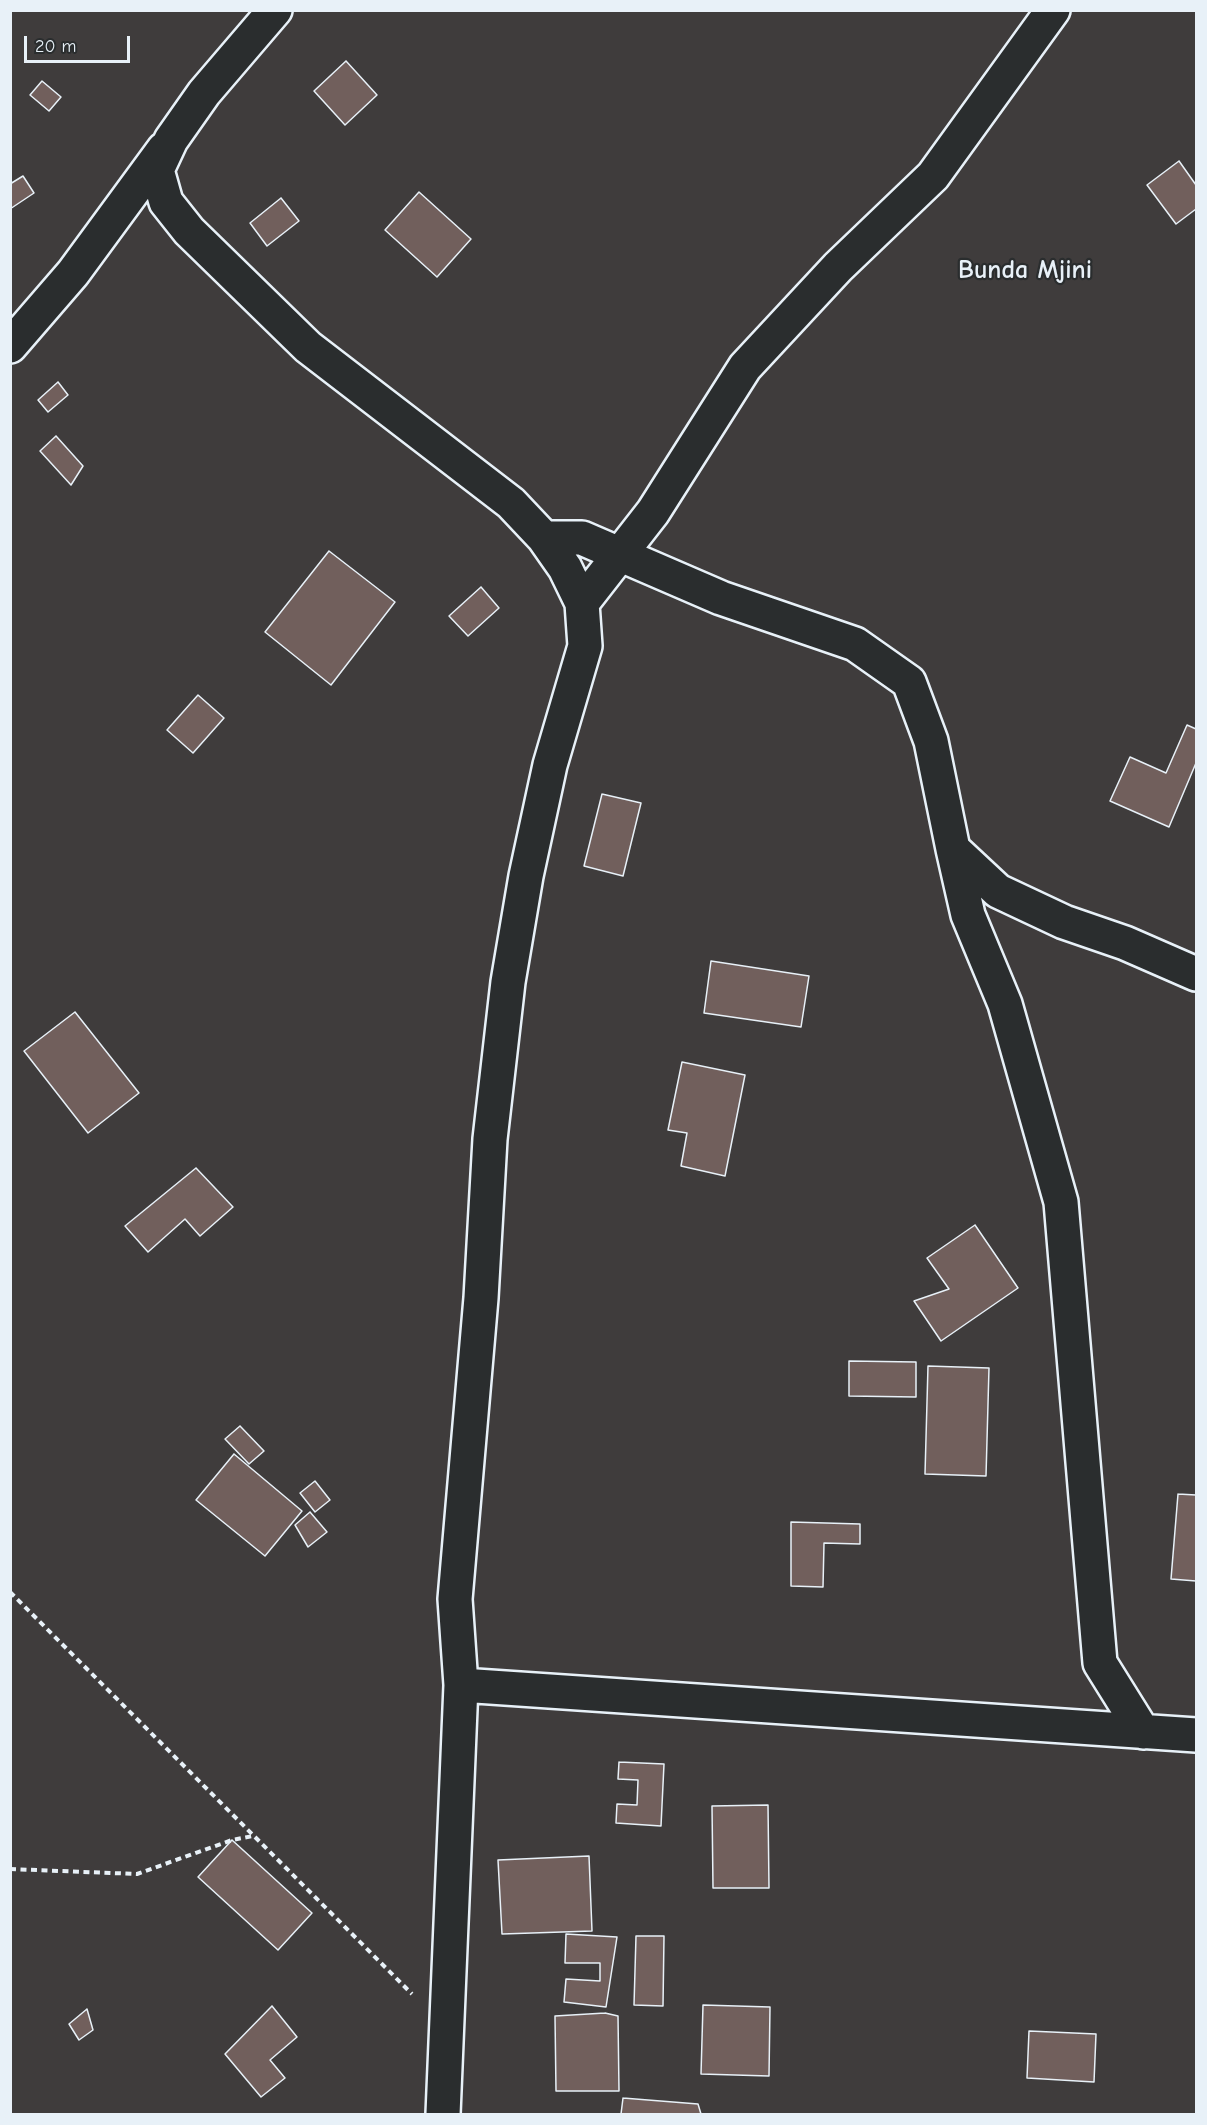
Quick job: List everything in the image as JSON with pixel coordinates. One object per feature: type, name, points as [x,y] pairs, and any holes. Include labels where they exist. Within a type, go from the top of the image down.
[{"type":"street","points":[[274,10],[204,93],[171,140],[157,170],[166,202],[189,231],[308,346],[511,503],[544,538],[566,568],[582,603],[585,646],[550,765],[526,876],[508,982],[491,1128],[481,1298],[455,1599],[461,1685],[443,2115]]},
{"type":"street","points":[[582,603],[653,512],[745,367],[838,267],[933,176],[1053,10]]},
{"type":"street","points":[[10,346],[74,273],[193,109]]},
{"type":"street","points":[[544,538],[582,538],[721,598],[855,644],[909,682],[931,741],[968,915],[1005,1004],[1060,1202],[1100,1663],[1143,1732]]},
{"type":"street","points":[[953,849],[998,891],[1064,922],[1125,943],[1197,974]]},
{"type":"street","points":[[461,1685],[1197,1735]]},
{"type":"path","points":[[10,1592],[447,2028]]},
{"type":"path","points":[[10,1869],[137,1874],[232,1840],[254,1836]]},
{"type":"building","points":[[346,61],[377,95],[345,125],[314,91]]},
{"type":"building","points":[[42,81],[61,97],[49,111],[30,95]]},
{"type":"building","points":[[1179,161],[1196,185],[1196,209],[1176,224],[1147,185]]},
{"type":"building","points":[[23,176],[34,193],[10,209],[10,184]]},
{"type":"building","points":[[419,192],[471,239],[437,277],[385,230]]},
{"type":"building","points":[[281,198],[299,221],[267,246],[250,223]]},
{"type":"building","points":[[58,382],[68,395],[48,412],[38,400]]},
{"type":"building","points":[[56,436],[83,466],[71,485],[40,451]]},
{"type":"building","points":[[329,551],[395,602],[331,685],[265,632]]},
{"type":"building","points":[[481,587],[499,608],[468,636],[449,616]]},
{"type":"building","points":[[198,695],[224,718],[193,753],[167,730]]},
{"type":"building","points":[[1187,725],[1196,729],[1196,763],[1169,827],[1110,801],[1130,757],[1166,773]]},
{"type":"building","points":[[602,794],[641,803],[623,876],[584,866]]},
{"type":"building","points":[[711,961],[809,976],[801,1027],[704,1013]]},
{"type":"building","points":[[75,1012],[139,1093],[88,1133],[24,1051]]},
{"type":"building","points":[[682,1062],[745,1075],[725,1176],[681,1166],[687,1133],[668,1130]]},
{"type":"building","points":[[196,1168],[233,1207],[200,1236],[185,1219],[148,1252],[125,1226]]},
{"type":"building","points":[[975,1225],[1018,1288],[941,1341],[914,1301],[949,1289],[927,1258]]},
{"type":"building","points":[[849,1361],[916,1362],[916,1397],[849,1396]]},
{"type":"building","points":[[928,1366],[989,1368],[986,1476],[925,1474]]},
{"type":"building","points":[[240,1426],[264,1451],[249,1464],[225,1439]]},
{"type":"building","points":[[234,1454],[302,1511],[265,1556],[196,1500]]},
{"type":"building","points":[[315,1481],[330,1500],[315,1512],[300,1493]]},
{"type":"building","points":[[1178,1494],[1196,1495],[1196,1581],[1171,1579]]},
{"type":"building","points":[[310,1512],[327,1532],[308,1547],[295,1525]]},
{"type":"building","points":[[791,1522],[860,1524],[860,1544],[824,1543],[823,1587],[791,1586]]},
{"type":"building","points":[[619,1762],[664,1764],[661,1826],[616,1823],[617,1804],[637,1805],[638,1780],[618,1779]]},
{"type":"building","points":[[768,1805],[769,1888],[713,1888],[712,1806]]},
{"type":"building","points":[[232,1840],[312,1913],[278,1950],[198,1877]]},
{"type":"building","points":[[589,1856],[592,1931],[502,1934],[498,1860]]},
{"type":"building","points":[[566,1934],[617,1937],[606,2007],[564,2002],[566,1979],[600,1981],[600,1963],[565,1963]]},
{"type":"building","points":[[636,1936],[664,1936],[663,2006],[634,2005]]},
{"type":"building","points":[[703,2005],[770,2007],[769,2076],[701,2074]]},
{"type":"building","points":[[272,2006],[297,2037],[270,2060],[285,2078],[261,2097],[225,2054]]},
{"type":"building","points":[[87,2009],[93,2030],[79,2040],[69,2024]]},
{"type":"building","points":[[605,2013],[618,2016],[619,2091],[556,2091],[555,2016]]},
{"type":"building","points":[[1029,2031],[1096,2034],[1094,2082],[1027,2078]]},
{"type":"building","points":[[623,2098],[698,2104],[701,2114],[621,2114]]},
{"type":"district","name":"Bunda Mjini","points":[[1025,271]]}]
